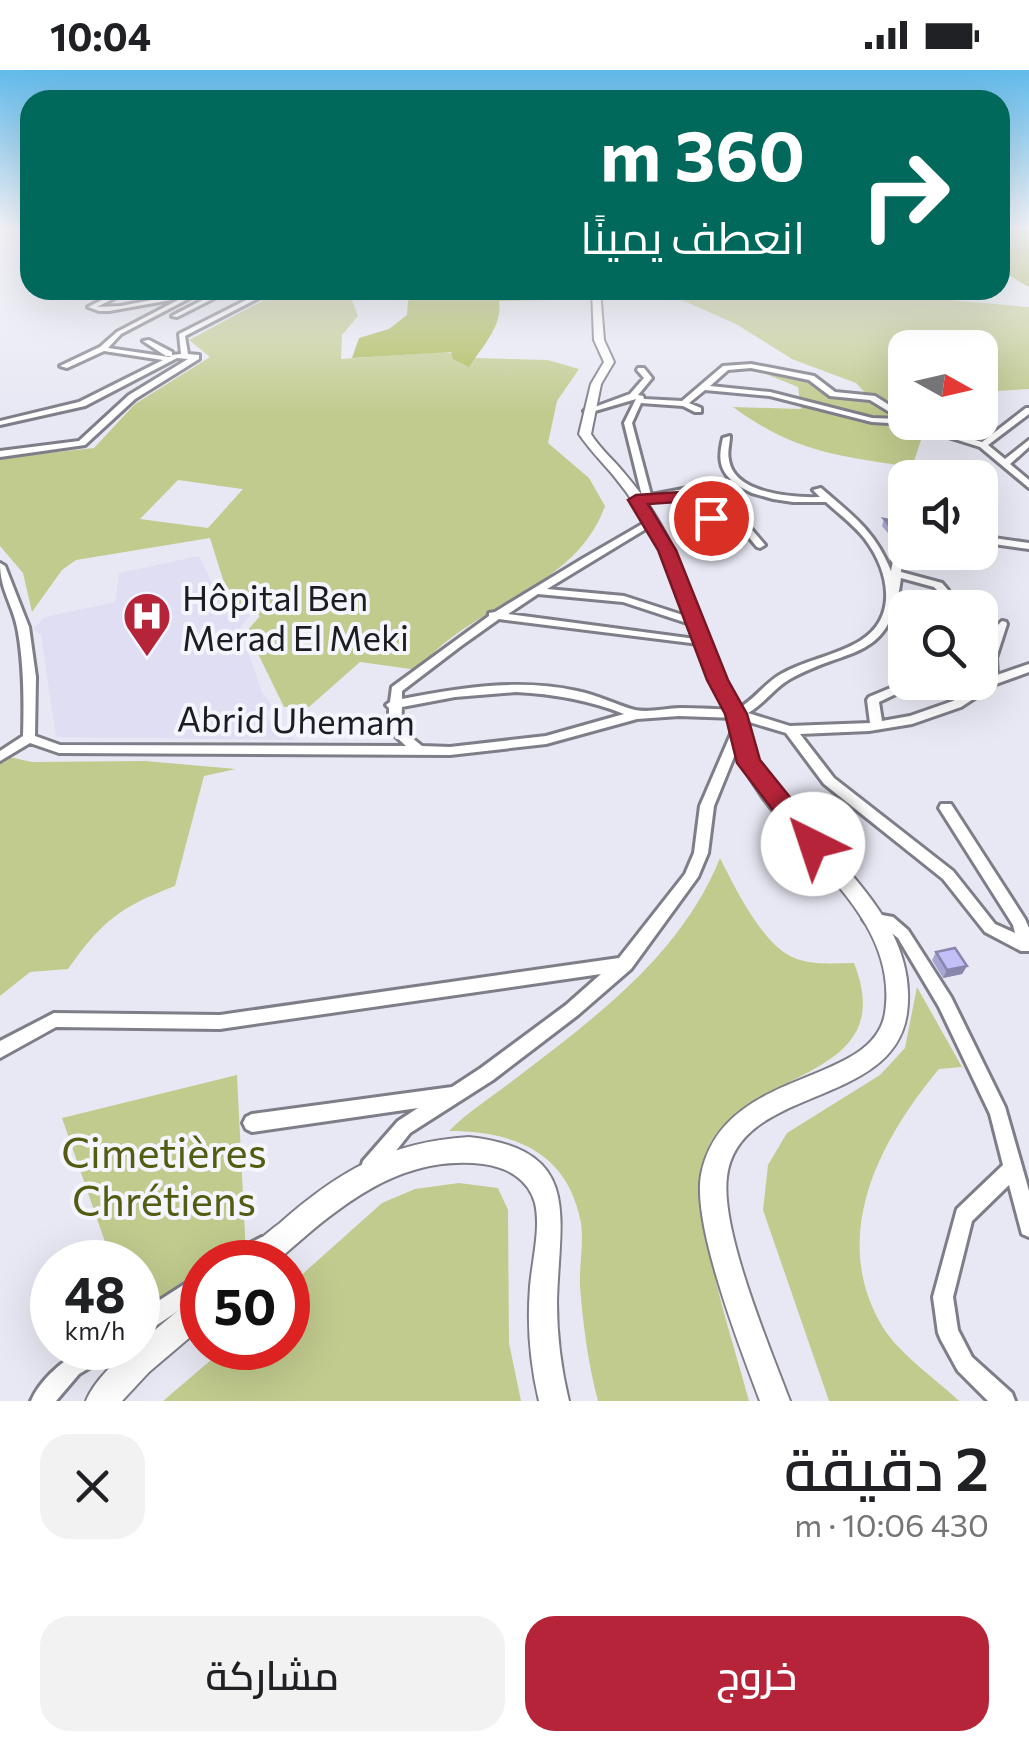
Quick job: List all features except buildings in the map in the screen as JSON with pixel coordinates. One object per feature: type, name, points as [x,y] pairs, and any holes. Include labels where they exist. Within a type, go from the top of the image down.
[{"type":"main road","points":[[596,300],[598,340],[609,362],[588,411],[586,438],[642,499],[738,720],[744,749],[758,778],[872,919],[887,949],[897,985],[896,1015],[887,1043],[842,1074],[798,1090],[735,1129],[720,1150],[714,1176],[717,1210],[747,1324],[774,1401]]},
{"type":"main road","points":[[280,1240],[364,1176],[408,1159],[457,1151],[499,1154],[528,1164],[542,1182],[548,1206],[542,1310],[554,1401]]},
{"type":"main road","points":[[101,1401],[138,1362],[180,1327]]},
{"type":"street","points":[[106,300],[91,307],[105,312],[153,300]]},
{"type":"street","points":[[104,350],[119,332],[182,300]]},
{"type":"street","points":[[176,316],[207,300]]},
{"type":"street","points":[[178,356],[182,335],[193,326],[249,300]]},
{"type":"street","points":[[147,340],[178,356]]},
{"type":"street","points":[[0,454],[82,443],[132,397],[195,360],[104,350],[64,366]]},
{"type":"street","points":[[0,424],[82,404],[178,356]]},
{"type":"street","points":[[684,404],[726,368],[769,368],[811,378],[833,394],[872,398],[888,408]]},
{"type":"street","points":[[641,370],[648,378],[628,423],[642,499],[681,497],[693,490],[736,482],[776,499],[827,499]]},
{"type":"street","points":[[706,388],[770,394],[872,420],[888,420]]},
{"type":"street","points":[[588,411],[637,398],[684,404],[698,410]]},
{"type":"street","points":[[982,445],[1029,410]]},
{"type":"street","points":[[727,438],[723,458],[736,482]]},
{"type":"street","points":[[970,440],[1006,463],[1029,485]]},
{"type":"street","points":[[1006,463],[1029,443]]},
{"type":"street","points":[[818,490],[870,533],[891,590]]},
{"type":"street","points":[[681,497],[711,518],[744,526],[760,545]]},
{"type":"street","points":[[419,751],[395,730],[392,705],[396,690],[494,615],[651,522]]},
{"type":"street","points":[[998,541],[1029,546]]},
{"type":"street","points":[[0,566],[22,628],[30,677],[29,738],[0,757]]},
{"type":"street","points":[[895,590],[899,570]]},
{"type":"street","points":[[899,574],[943,590]]},
{"type":"street","points":[[536,591],[624,599],[694,622]]},
{"type":"street","points":[[364,1176],[404,1128],[572,1010],[625,964],[691,877],[702,853],[707,806],[738,720],[775,683],[840,656],[881,631],[888,611]]},
{"type":"street","points":[[494,615],[703,643]]},
{"type":"street","points":[[998,635],[1002,624]]},
{"type":"street","name":"Abrid Uhemam","points":[[998,679],[1029,668]]},
{"type":"street","points":[[392,705],[466,689],[518,685],[609,702],[637,716]]},
{"type":"street","points":[[876,726],[873,700],[888,694]]},
{"type":"street","name":"Abrid Uhemam","points":[[29,738],[59,749],[419,751],[546,740],[637,716],[738,720],[790,730],[876,726],[912,720],[963,700]]},
{"type":"street","points":[[790,730],[828,781],[948,875],[990,928],[1026,946],[1020,923],[946,808]]},
{"type":"street","points":[[872,919],[888,921],[903,934],[945,1002],[999,1112],[1011,1170],[1029,1227]]},
{"type":"street","points":[[0,1050],[54,1020],[220,1022],[625,964]]},
{"type":"street","points":[[252,1123],[454,1095]]},
{"type":"street","points":[[1004,1401],[965,1364],[948,1332],[943,1297],[964,1216],[1011,1170]]},
{"type":"street","points":[[276,1240],[286,1235]]},
{"type":"street","points":[[42,1401],[69,1370]]},
{"type":"shaded area","name":"Hôpital Ben Merad El Meki","points":[[199,556],[226,613],[251,614],[240,628],[262,692],[273,707],[263,715],[295,740],[56,737],[41,635],[33,629],[45,617],[115,602],[119,573]]},
{"type":"green space","points":[[264,300],[352,300],[358,316],[342,335],[341,359],[445,352],[475,358],[548,360],[579,369],[557,401],[548,443],[589,478],[605,506],[590,535],[570,558],[546,578],[465,628],[418,670],[360,662],[309,707],[284,707],[247,631],[260,616],[239,605],[225,586],[210,538],[76,560],[62,570],[32,612],[23,573],[0,546],[0,458],[94,448],[135,404],[210,357],[189,340]],"holes":[[[178,480],[243,489],[208,528],[140,519]]]},
{"type":"green space","points":[[546,300],[499,301],[495,328],[469,367],[453,359],[451,352],[352,358],[359,338],[389,329],[407,315],[408,301]]},
{"type":"green space","points":[[682,300],[947,300],[1029,307],[1029,389],[998,391],[998,330],[888,330],[888,440],[921,440],[914,460],[888,460],[888,463],[818,450],[777,434],[733,407],[801,409],[798,387],[741,364],[812,376],[837,394],[867,395],[856,383],[792,359],[736,324]]},
{"type":"green space","points":[[0,755],[32,762],[145,761],[236,769],[204,776],[175,886],[114,917],[68,969],[30,972],[0,996]]},
{"type":"green space","points":[[720,858],[749,912],[779,949],[805,961],[854,963],[863,1003],[856,1032],[837,1054],[751,1103],[724,1125],[706,1153],[701,1177],[707,1240],[749,1401],[598,1401],[581,1301],[581,1223],[564,1179],[551,1163],[516,1141],[449,1131],[633,982],[683,925]]},
{"type":"green space","points":[[917,987],[962,1067],[939,1069],[897,1127],[868,1191],[861,1224],[860,1258],[867,1292],[882,1326],[908,1356],[959,1401],[829,1401],[763,1210],[768,1165],[787,1133],[880,1075],[905,1048]]},
{"type":"green space","name":"Cimetières Chrétiens","points":[[237,1075],[245,1240],[180,1240],[180,1298],[160,1311],[160,1240],[104,1240],[62,1118]]},
{"type":"green space","points":[[459,1183],[498,1188],[508,1210],[509,1343],[521,1401],[163,1401],[199,1370],[310,1370],[310,1267],[382,1203],[415,1189]]},
{"type":"place","name":"Hôpital Ben Merad El Meki","points":[[147,658]]},
{"type":"route","points":[[711,518],[695,503],[681,497],[636,500],[667,550],[717,680],[736,714],[749,763],[813,844]]}]
